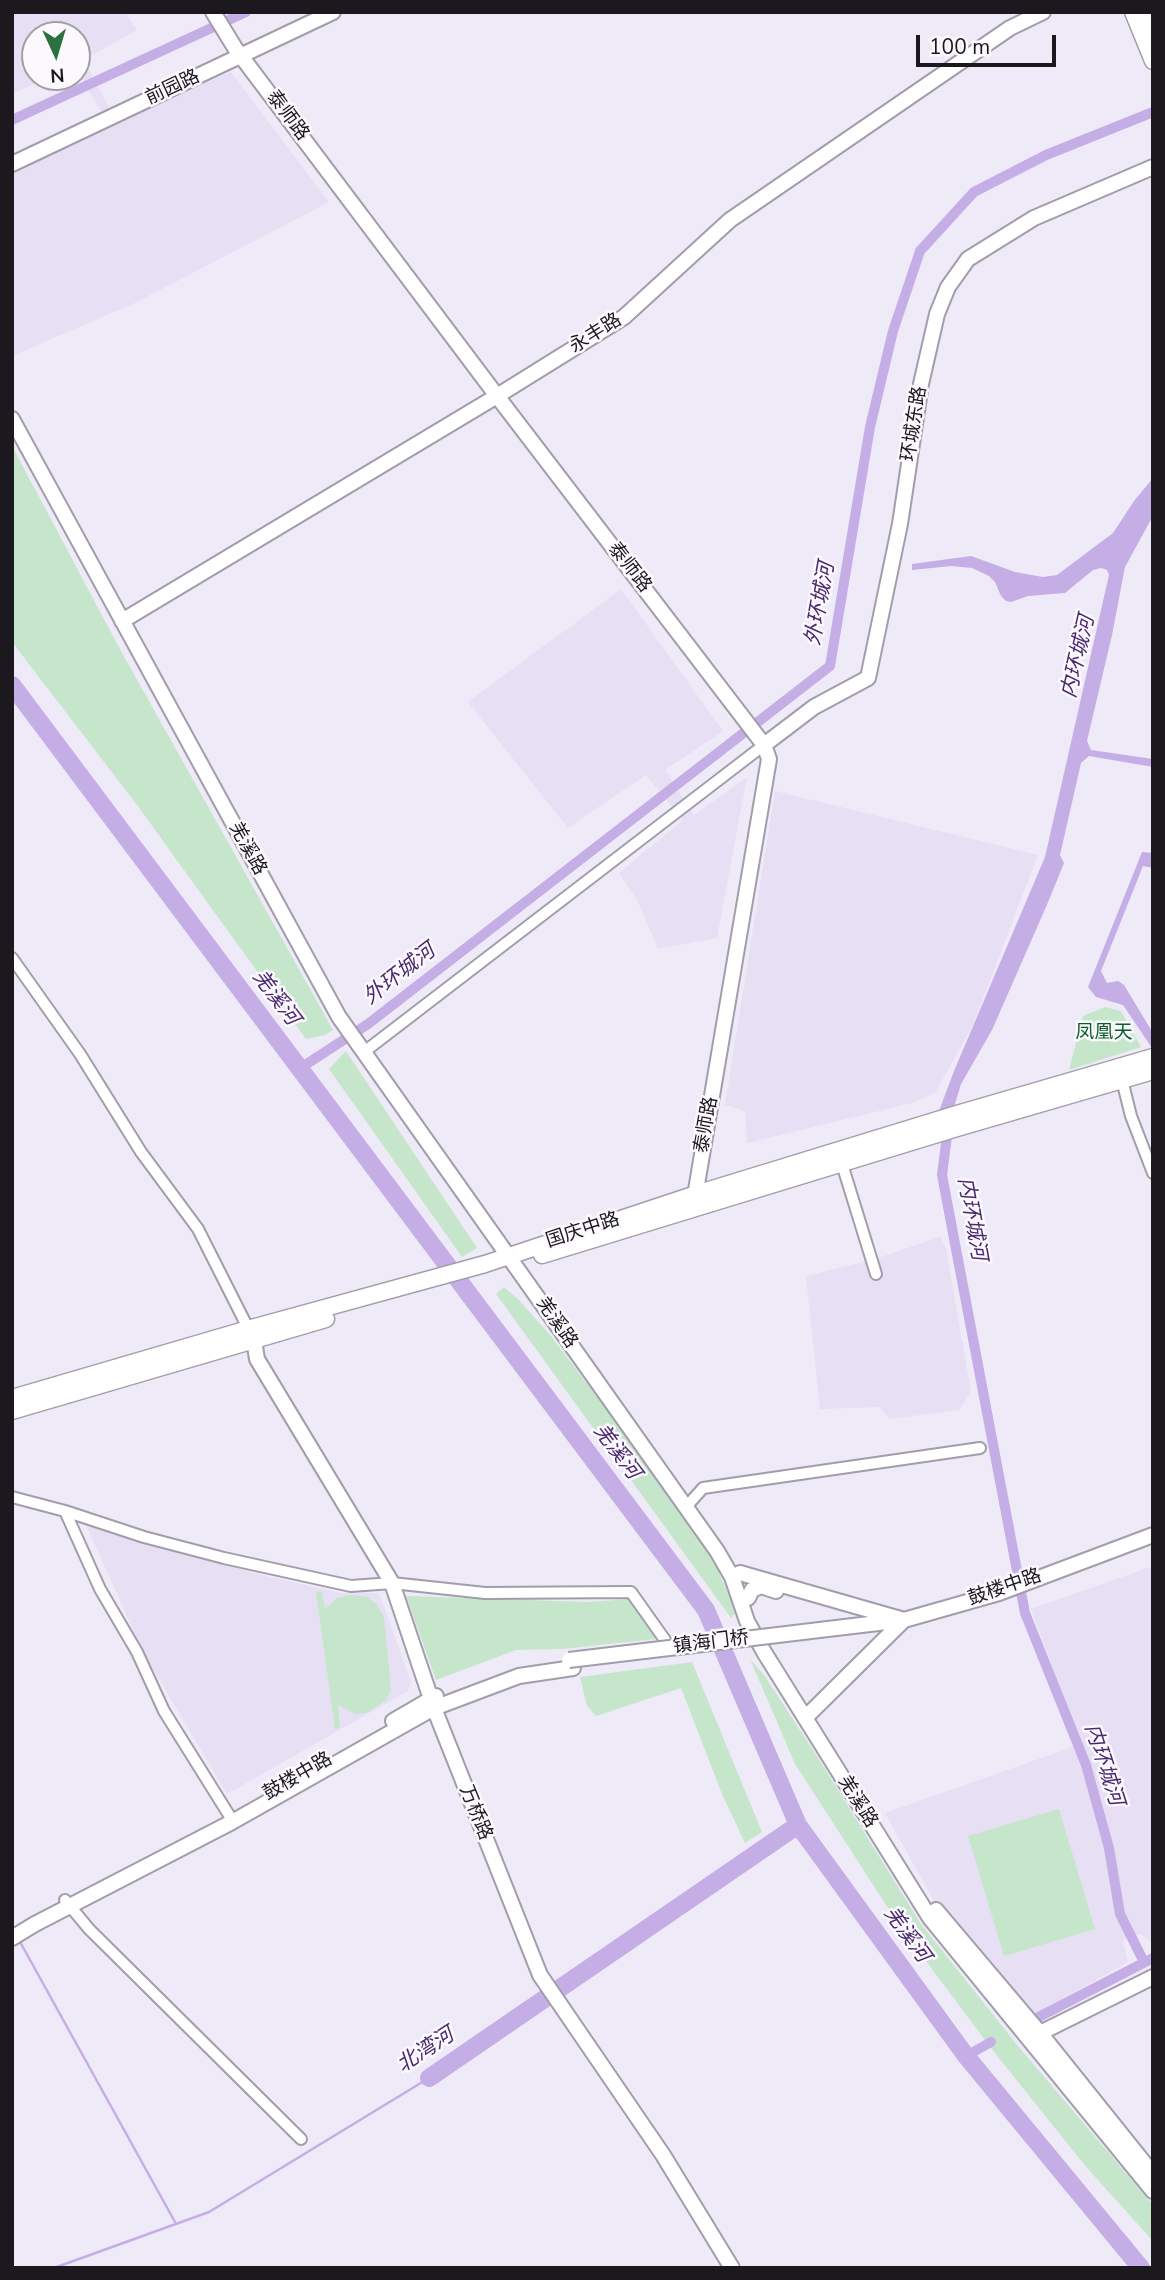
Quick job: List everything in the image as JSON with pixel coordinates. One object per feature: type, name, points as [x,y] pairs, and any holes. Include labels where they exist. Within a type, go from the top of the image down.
[{"type":"main road","points":[[1133,12],[1153,61]]},
{"type":"main road","points":[[1146,12],[1153,29]]},
{"type":"main road","name":"国庆中路","points":[[251,1334],[486,1268],[1153,1057]]},
{"type":"main road","name":"国庆中路","points":[[957,1121],[1153,1071]]},
{"type":"main road","name":"国庆中路","points":[[694,1202],[842,1164],[932,1129]]},
{"type":"main road","points":[[12,1398],[251,1334]]},
{"type":"main road","points":[[12,1411],[251,1334]]},
{"type":"street","name":"泰师路","points":[[213,12],[239,52],[497,396],[761,740],[769,759],[694,1202]]},
{"type":"street","name":"前园路","points":[[12,164],[239,52],[333,12]]},
{"type":"street","name":"永丰路","points":[[122,621],[624,317],[730,220],[1010,28],[1043,12]]},
{"type":"street","name":"环城东路","points":[[761,740],[868,678],[900,524],[921,384],[937,314],[948,287],[968,259],[1034,218],[1153,167]]},
{"type":"street","name":"羌溪路","points":[[12,419],[339,1017],[516,1258],[689,1503],[717,1551],[736,1575],[771,1650],[930,1918],[1153,2174]]},
{"type":"street","points":[[364,1052],[761,740]]},
{"type":"street","points":[[12,958],[80,1054],[141,1152],[198,1229],[251,1334]]},
{"type":"street","points":[[1122,1080],[1131,1116],[1153,1173]]},
{"type":"street","points":[[842,1164],[876,1274]]},
{"type":"street","name":"万桥路","points":[[251,1334],[257,1359],[392,1583],[432,1703],[540,1975],[663,2155],[732,2268]]},
{"type":"street","points":[[689,1503],[703,1488],[981,1448]]},
{"type":"street","points":[[12,1497],[144,1537],[351,1586],[392,1583],[485,1593],[631,1592],[665,1640]]},
{"type":"street","points":[[65,1511],[100,1589],[137,1652],[164,1711],[229,1815]]},
{"type":"street","name":"鼓楼中路","points":[[1019,1588],[1153,1535]]},
{"type":"street","points":[[1019,1588],[1153,1543]]},
{"type":"street","points":[[736,1575],[900,1624]]},
{"type":"street","name":"羌溪路","points":[[736,1575],[747,1621],[806,1710]]},
{"type":"street","points":[[748,1598],[752,1590],[761,1587],[866,1615],[859,1629],[868,1644],[806,1710]]},
{"type":"street","name":"镇海门桥","points":[[571,1664],[950,1616],[1019,1588]]},
{"type":"street","points":[[806,1710],[900,1624]]},
{"type":"street","name":"鼓楼中路","points":[[34,1920],[432,1703],[518,1667],[571,1664]]},
{"type":"street","points":[[301,2139],[89,1929],[68,1903],[232,1822],[432,1703]]},
{"type":"street","points":[[12,1929],[34,1920]]},
{"type":"street","points":[[12,1938],[34,1920]]},
{"type":"street","points":[[1034,2036],[1153,1977]]},
{"type":"street","name":"羌溪路","points":[[1034,2036],[1153,2190]]},
{"type":"shaded area","points":[[12,12],[125,12],[137,30],[91,56],[91,21],[21,21],[21,90],[12,94]]},
{"type":"shaded area","points":[[231,72],[329,202],[137,302],[12,356],[12,172],[110,127],[89,91],[91,73],[116,121]]},
{"type":"shaded area","points":[[1153,478],[1153,516],[1125,567],[1087,741],[1091,750],[1153,759],[1153,767],[1089,756],[1081,763],[1060,855],[1064,863],[992,1030],[961,1084],[954,1107],[939,1111],[1045,857],[1109,575],[1107,570],[1101,568],[1093,570],[1065,593],[1028,596],[1011,602],[1001,596],[989,576],[972,568],[951,566],[912,570],[912,564],[971,556],[1015,572],[1043,577],[1057,575],[1113,533]]},
{"type":"shaded area","points":[[621,589],[723,731],[665,770],[694,815],[747,777],[717,938],[658,949],[638,902],[619,873],[683,820],[646,775],[568,828],[468,702]]},
{"type":"shaded area","points":[[775,791],[1038,855],[972,1027],[935,1093],[912,1103],[747,1143],[745,1111],[725,1105]]},
{"type":"shaded area","points":[[1142,852],[1153,853],[1153,868],[1143,866],[1101,971],[1107,983],[1118,981],[1124,985],[1153,1033],[1152,1048],[1123,1005],[1096,997],[1088,987]]},
{"type":"shaded area","points":[[940,1237],[946,1248],[971,1392],[959,1410],[889,1419],[880,1407],[820,1409],[806,1276],[878,1258]]},
{"type":"shaded area","points":[[86,1525],[265,1576],[341,1593],[379,1593],[411,1682],[408,1691],[227,1794],[143,1652]]},
{"type":"shaded area","points":[[1153,1566],[1153,1944],[1141,1934],[1123,1940],[1128,1962],[1027,2019],[937,1906],[885,1813],[1067,1749],[1080,1742],[1031,1609]]},
{"type":"green space","points":[[12,446],[121,651],[333,1030],[325,1035],[306,1039],[137,805],[12,642]]},
{"type":"green space","name":"凤凰天","points":[[1105,1007],[1121,1011],[1141,1047],[1069,1070],[1083,1016]]},
{"type":"green space","points":[[346,1051],[477,1248],[462,1257],[329,1069]]},
{"type":"green space","points":[[504,1287],[551,1336],[624,1433],[714,1561],[736,1612],[731,1618],[496,1294]]},
{"type":"green space","points":[[322,1591],[325,1609],[337,1598],[349,1595],[368,1597],[376,1604],[384,1617],[390,1679],[391,1690],[385,1701],[366,1713],[355,1714],[338,1705],[340,1728],[335,1729],[316,1592]]},
{"type":"green space","points":[[406,1596],[589,1602],[629,1599],[656,1639],[563,1649],[516,1650],[436,1680]]},
{"type":"green space","points":[[750,1659],[764,1675],[817,1756],[921,1924],[1018,2046],[1153,2205],[1153,2241],[1087,2168],[994,2052],[899,1925],[795,1764]]},
{"type":"green space","points":[[692,1662],[762,1832],[745,1843],[722,1794],[681,1688],[596,1716],[587,1706],[580,1677]]},
{"type":"green space","points":[[1059,1809],[1095,1929],[1004,1956],[968,1836]]},
{"type":"waterway","points":[[12,120],[246,12]]},
{"type":"waterway","name":"外环城河","points":[[299,1069],[368,1024],[830,666],[870,427],[893,331],[920,251],[974,192],[1046,155],[1153,112]]},
{"type":"waterway","name":"羌溪河","points":[[12,685],[706,1610],[798,1825],[966,2056],[1141,2268]]},
{"type":"waterway","name":"内环城河","points":[[948,1128],[942,1175],[1025,1613],[1086,1765],[1109,1848],[1120,1914],[1144,1962]]},
{"type":"waterway","name":"北湾河","points":[[429,2078],[798,1825]]},
{"type":"waterway","points":[[19,1940],[175,2222]]},
{"type":"waterway","points":[[1033,2020],[1153,1958]]},
{"type":"waterway","points":[[966,2056],[991,2042]]},
{"type":"waterway","name":"北湾河","points":[[54,2268],[209,2212],[429,2078]]}]
